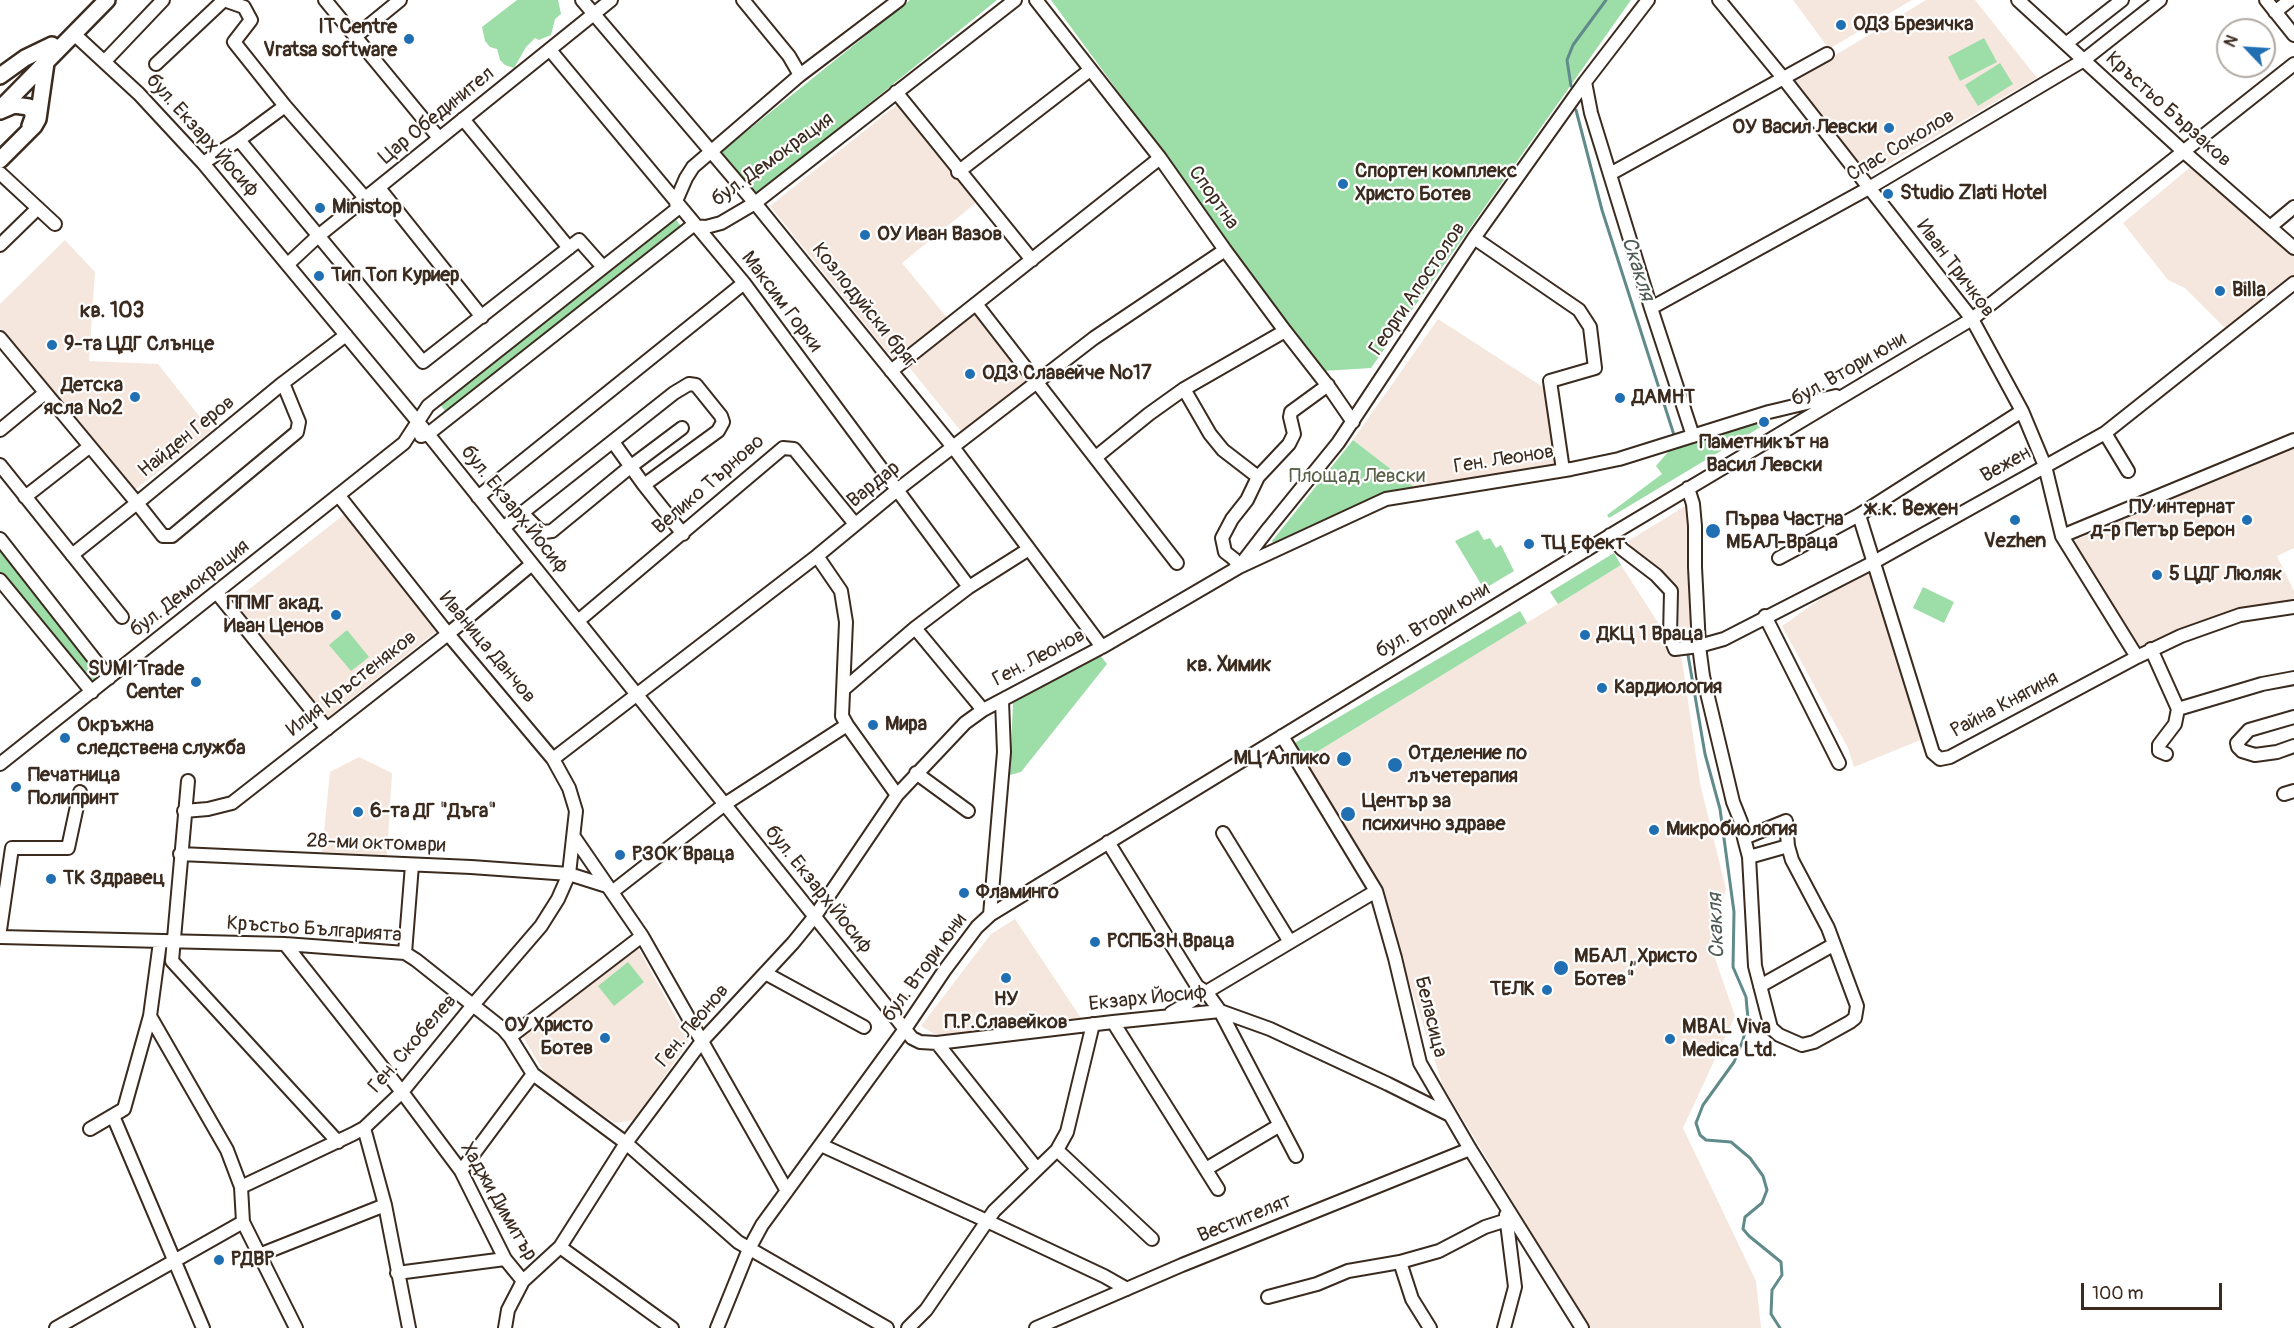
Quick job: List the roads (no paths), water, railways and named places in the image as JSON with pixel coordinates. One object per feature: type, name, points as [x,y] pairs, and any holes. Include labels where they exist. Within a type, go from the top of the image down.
[{"type":"main road","points":[[0,110],[107,0]]},
{"type":"main road","points":[[0,76],[25,58],[73,33]]},
{"type":"main road","points":[[0,94],[52,45]]},
{"type":"main road","points":[[0,160],[38,119],[46,63]]},
{"type":"main road","points":[[0,110],[14,105],[29,107],[34,115],[27,133]]},
{"type":"street","points":[[105,61],[163,0]]},
{"type":"street","points":[[156,64],[224,0],[248,3],[251,20],[234,42],[285,106],[366,199]]},
{"type":"street","points":[[325,0],[439,138]]},
{"type":"street","points":[[356,36],[400,0]]},
{"type":"street","name":"Козлодуйски бряг","points":[[582,0],[755,203],[953,447],[1102,646]]},
{"type":"street","name":"Цар Обединител","points":[[288,264],[317,237],[611,0]]},
{"type":"street","points":[[743,0],[789,56],[800,75]]},
{"type":"street","name":"бул. Демокрация","points":[[404,443],[428,434],[692,225],[713,226],[755,203],[1015,0]]},
{"type":"street","name":"Спортна","points":[[1036,0],[1160,158],[1284,331],[1328,386],[1353,422]]},
{"type":"street","name":"Георги Апостолов","points":[[1239,567],[1353,422],[1474,238],[1584,82],[1647,0]]},
{"type":"street","name":"Иван Тричков","points":[[1719,0],[1784,79],[1972,319],[2022,411],[2045,466],[2062,536],[2137,657]]},
{"type":"street","points":[[2067,43],[2122,0]]},
{"type":"street","name":"Спас Соколов","points":[[1651,308],[1869,188],[2084,60],[2160,0]]},
{"type":"street","points":[[2266,0],[2294,35]]},
{"type":"street","points":[[2275,12],[2290,0]]},
{"type":"street","name":"Кръстьо Бързаков","points":[[2021,1],[2183,151],[2294,248]]},
{"type":"street","name":"бул. Демокрация","points":[[4,761],[404,443],[428,406],[677,209],[676,201],[689,172],[800,75],[892,2]]},
{"type":"street","name":"бул. Екзарх Йосиф","points":[[73,33],[105,61],[203,162],[428,434],[905,1029]]},
{"type":"street","name":"Максим Горки","points":[[550,50],[744,283],[969,587]]},
{"type":"street","points":[[1610,174],[1827,54]]},
{"type":"street","name":"бул. Втори юни","points":[[717,1328],[749,1249],[762,1225],[905,1029],[976,927],[990,915],[1688,488],[1972,319],[2294,63]]},
{"type":"street","points":[[958,172],[1090,70]]},
{"type":"street","points":[[1584,82],[1591,113],[1651,308],[1693,436]]},
{"type":"street","points":[[896,92],[958,172],[1032,260]]},
{"type":"street","points":[[203,162],[239,140],[285,106]]},
{"type":"street","points":[[463,119],[569,248]]},
{"type":"street","points":[[239,140],[317,237],[423,362],[579,240],[603,267]]},
{"type":"street","points":[[891,370],[1160,158]]},
{"type":"street","points":[[0,173],[55,224]]},
{"type":"street","points":[[379,188],[482,317]]},
{"type":"street","points":[[2270,227],[2294,207]]},
{"type":"street","points":[[0,245],[38,208]]},
{"type":"street","points":[[1474,238],[1580,310],[1590,327],[1595,368],[1550,381],[1563,470]]},
{"type":"street","name":"Вардар","points":[[553,759],[817,556],[897,490],[1094,338],[1226,250]]},
{"type":"street","points":[[478,497],[744,283]]},
{"type":"street","name":"Вежен","points":[[1610,536],[1622,549],[1656,575],[1671,591],[1670,637],[1675,649],[1699,646],[1724,639],[1874,562],[2104,433],[2294,284]]},
{"type":"street","points":[[976,304],[1177,563]]},
{"type":"street","points":[[1096,457],[1184,389],[1284,331]]},
{"type":"street","name":"Найден Геров","points":[[0,338],[137,503],[283,383],[346,335]]},
{"type":"street","points":[[72,555],[137,503],[163,536],[172,536],[297,432],[299,422],[283,383]]},
{"type":"street","points":[[503,528],[674,393],[689,384],[696,386],[721,416],[723,422],[718,431],[644,485]]},
{"type":"street","points":[[1239,567],[1234,559],[1225,552],[1222,538],[1232,519],[1247,500],[1258,477],[1289,444],[1294,434],[1291,412],[1328,386]]},
{"type":"street","points":[[1184,389],[1210,434],[1223,450],[1258,477]]},
{"type":"street","name":"Ген. Леонов","points":[[504,1328],[508,1310],[523,1281],[560,1247],[626,1143],[702,1041],[815,916],[897,795],[965,723],[982,710],[1102,646],[1239,567],[1386,499],[1619,459],[1769,412],[1852,392]]},
{"type":"street","points":[[0,430],[45,393]]},
{"type":"street","points":[[1779,558],[1859,515],[2022,411]]},
{"type":"street","points":[[1769,412],[1782,418],[1780,433]]},
{"type":"street","points":[[522,513],[539,530],[552,531],[682,428]]},
{"type":"street","points":[[2104,433],[2128,471]]},
{"type":"street","points":[[2062,536],[2294,440]]},
{"type":"street","points":[[613,441],[630,467],[683,534]]},
{"type":"street","points":[[25,497],[90,447]]},
{"type":"street","name":"Велико Търново","points":[[578,621],[783,448],[794,449],[855,524]]},
{"type":"street","points":[[0,465],[122,616]]},
{"type":"street","points":[[1688,488],[1693,504],[1695,526],[1699,646],[1733,802],[1741,822],[1744,838],[1749,857],[1755,966],[1771,1028],[1789,1041],[1802,1045],[1815,1042],[1850,1022],[1857,1013],[1857,1006],[1828,928],[1798,874],[1788,846],[1786,821],[1744,838]]},
{"type":"street","name":"Иваница Данчов","points":[[339,496],[448,634],[553,759],[569,788],[576,811],[574,837]]},
{"type":"street","name":"Райна Княгиня","points":[[1859,515],[1933,753],[1940,759],[1950,757],[2151,649],[2181,636],[2232,618],[2294,607]]},
{"type":"street","points":[[0,539],[109,678]]},
{"type":"street","points":[[844,689],[915,628],[969,587],[1029,549]]},
{"type":"street","points":[[817,556],[841,591],[846,622],[842,716],[897,795]]},
{"type":"street","name":"Илия Кръстеняков","points":[[184,811],[208,809],[232,803],[448,634],[532,564]]},
{"type":"street","points":[[0,580],[92,692]]},
{"type":"street","points":[[217,593],[327,729]]},
{"type":"street","points":[[1765,616],[1839,764]]},
{"type":"street","points":[[915,628],[982,710]]},
{"type":"street","points":[[2151,649],[2178,709],[2175,724],[2159,745],[2159,751],[2166,754]]},
{"type":"street","points":[[2178,709],[2262,684],[2294,678]]},
{"type":"street","points":[[990,915],[1004,753],[1002,700]]},
{"type":"street","points":[[2292,747],[2255,755],[2242,751],[2238,747],[2238,742],[2248,730],[2294,717]]},
{"type":"street","points":[[610,889],[725,804],[847,725]]},
{"type":"street","name":"Беласица","points":[[1282,736],[1376,891],[1395,958],[1420,1064],[1470,1149],[1582,1328]]},
{"type":"street","points":[[0,747],[4,761]]},
{"type":"street","points":[[916,773],[968,811]]},
{"type":"street","points":[[172,961],[188,781]]},
{"type":"street","points":[[0,930],[6,847],[68,848],[80,792]]},
{"type":"street","points":[[1222,832],[1290,942]]},
{"type":"street","points":[[574,837],[642,936],[787,1191]]},
{"type":"street","name":"Ген. Скобелев","points":[[241,1187],[364,1128],[402,1092],[541,926],[558,899],[569,874],[574,837]]},
{"type":"street","points":[[1108,842],[1197,986],[1207,993],[1220,1011],[1296,1156]]},
{"type":"street","points":[[1749,857],[1788,846]]},
{"type":"street","name":"28-ми октомври","points":[[180,854],[569,874],[610,889]]},
{"type":"street","points":[[405,953],[412,865]]},
{"type":"street","points":[[1165,1017],[1376,891]]},
{"type":"street","points":[[510,1037],[642,936]]},
{"type":"street","name":"Кръстьо Българията","points":[[0,937],[285,944],[405,953],[417,960],[510,1037],[533,1074],[626,1143],[727,1233],[749,1249],[887,1328]]},
{"type":"street","points":[[160,942],[172,961],[338,1142]]},
{"type":"street","points":[[90,1129],[124,1109],[150,1016],[160,942]]},
{"type":"street","name":"Хаджи Димитър","points":[[285,944],[461,1171],[505,1259],[523,1281]]},
{"type":"street","points":[[1760,986],[1833,945]]},
{"type":"street","points":[[765,973],[864,1027]]},
{"type":"street","name":"Екзарх Йосиф","points":[[905,1029],[912,1038],[920,1042],[937,1043],[1220,1011],[1270,1029],[1398,1088],[1450,1115]]},
{"type":"street","points":[[150,1016],[227,1150],[241,1187],[243,1222],[296,1328]]},
{"type":"street","points":[[1113,1022],[1218,1189]]},
{"type":"street","points":[[908,1328],[926,1310],[994,1211],[1057,1150],[1067,1132],[1093,1024]]},
{"type":"street","points":[[937,1043],[1037,1169]]},
{"type":"street","points":[[461,1171],[533,1074]]},
{"type":"street","points":[[113,1116],[203,1328]]},
{"type":"street","points":[[1206,1169],[1280,1125]]},
{"type":"street","points":[[364,1128],[385,1204],[408,1328]]},
{"type":"street","points":[[821,1145],[1104,1276],[1126,1289]]},
{"type":"street","name":"Вестителят","points":[[1036,1328],[1470,1149]]},
{"type":"street","points":[[1057,1150],[1152,1239]]},
{"type":"street","points":[[1504,1202],[1515,1287],[1504,1328]]},
{"type":"street","points":[[259,1255],[385,1204]]},
{"type":"street","points":[[1268,1297],[1317,1284],[1348,1271],[1400,1262],[1439,1251],[1485,1227],[1507,1220]]},
{"type":"street","points":[[56,1328],[243,1222]]},
{"type":"street","points":[[560,1247],[672,1328]]},
{"type":"street","points":[[396,1273],[505,1259]]},
{"type":"street","points":[[1400,1262],[1412,1299],[1430,1328]]},
{"type":"street","points":[[77,1316],[84,1328]]},
{"type":"waterway","name":"Скакля","points":[[1571,86],[1567,60],[1573,45],[1606,0]]},
{"type":"waterway","name":"Скакля","points":[[1576,110],[1602,210],[1674,435]]},
{"type":"waterway","name":"Скакля","points":[[1688,655],[1705,754],[1720,809],[1734,912],[1733,967],[1746,997],[1748,1019],[1734,1062],[1703,1105],[1696,1123],[1700,1135],[1706,1140],[1731,1142],[1750,1158],[1763,1176],[1767,1190],[1762,1203],[1745,1217],[1743,1229],[1781,1262],[1782,1275],[1772,1290],[1771,1314],[1780,1328]]},
{"type":"place","name":"ОДЗ Брезичка","points":[[1841,25]]},
{"type":"place","name":"IT Centre Vratsa software","points":[[409,39]]},
{"type":"place","name":"ОУ Васил Левски","points":[[1889,128]]},
{"type":"place","name":"Спортен комплекс Христо Ботев","points":[[1343,184]]},
{"type":"place","name":"Studio Zlati Hotel","points":[[1888,194]]},
{"type":"place","name":"Ministop","points":[[320,208]]},
{"type":"place","name":"ОУ Иван Вазов","points":[[865,235]]},
{"type":"place","name":"Тип Топ Куриер","points":[[319,276]]},
{"type":"place","name":"Billa","points":[[2220,291]]},
{"type":"place","name":"9-та ЦДГ Слънце","points":[[52,345]]},
{"type":"place","name":"ОДЗ Славейче №17","points":[[970,374]]},
{"type":"place","name":"Детска ясла №2","points":[[135,397]]},
{"type":"place","name":"ДАМНТ","points":[[1620,398]]},
{"type":"place","name":"Паметникът на Васил Левски","points":[[1764,422]]},
{"type":"place","name":"Vezhen","points":[[2015,520]]},
{"type":"place","name":"ПУ интернат д-р Петър Берон","points":[[2247,520]]},
{"type":"place","name":"Първа Частна МБАЛ-Враца","points":[[1713,531]]},
{"type":"place","name":"ТЦ Ефект","points":[[1529,544]]},
{"type":"place","name":"5 ЦДГ Люляк","points":[[2157,575]]},
{"type":"place","name":"ППМГ акад. Иван Ценов","points":[[336,615]]},
{"type":"place","name":"ДКЦ 1 Враца","points":[[1585,635]]},
{"type":"place","name":"SUMI Trade Center","points":[[196,682]]},
{"type":"place","name":"Кардиология","points":[[1602,688]]},
{"type":"place","name":"Мира","points":[[873,725]]},
{"type":"place","name":"Окръжна следствена служба","points":[[65,738]]},
{"type":"place","name":"МЦ Алпико","points":[[1344,759]]},
{"type":"place","name":"Отделение по лъчетерапия","points":[[1395,765]]},
{"type":"place","name":"Печатница Полипринт","points":[[16,787]]},
{"type":"place","name":"6-та ДГ \"Дъга\"","points":[[358,812]]},
{"type":"place","name":"Център за психично здраве","points":[[1348,814]]},
{"type":"place","name":"Микробиология","points":[[1654,830]]},
{"type":"place","name":"РЗОК Враца","points":[[620,855]]},
{"type":"place","name":"ТК Здравец","points":[[51,879]]},
{"type":"place","name":"Фламинго","points":[[964,893]]},
{"type":"place","name":"РСПБЗН Враца","points":[[1095,942]]},
{"type":"place","name":"МБАЛ „Христо Ботев\"","points":[[1561,968]]},
{"type":"place","name":"НУ П.Р.Славейков","points":[[1006,978]]},
{"type":"place","name":"ТЕЛК","points":[[1547,990]]},
{"type":"place","name":"ОУ Христо Ботев","points":[[605,1038]]},
{"type":"place","name":"MBAL Viva Medica Ltd.","points":[[1670,1039]]},
{"type":"place","name":"РДВР","points":[[219,1260]]},
{"type":"district","name":"кв. 103","points":[[112,312]]},
{"type":"district","name":"ж.к. Вежен","points":[[1911,510]]},
{"type":"district","name":"кв. Химик","points":[[1229,666]]},
{"type":"park label","name":"Площад Левски","points":[[1357,477]]}]
